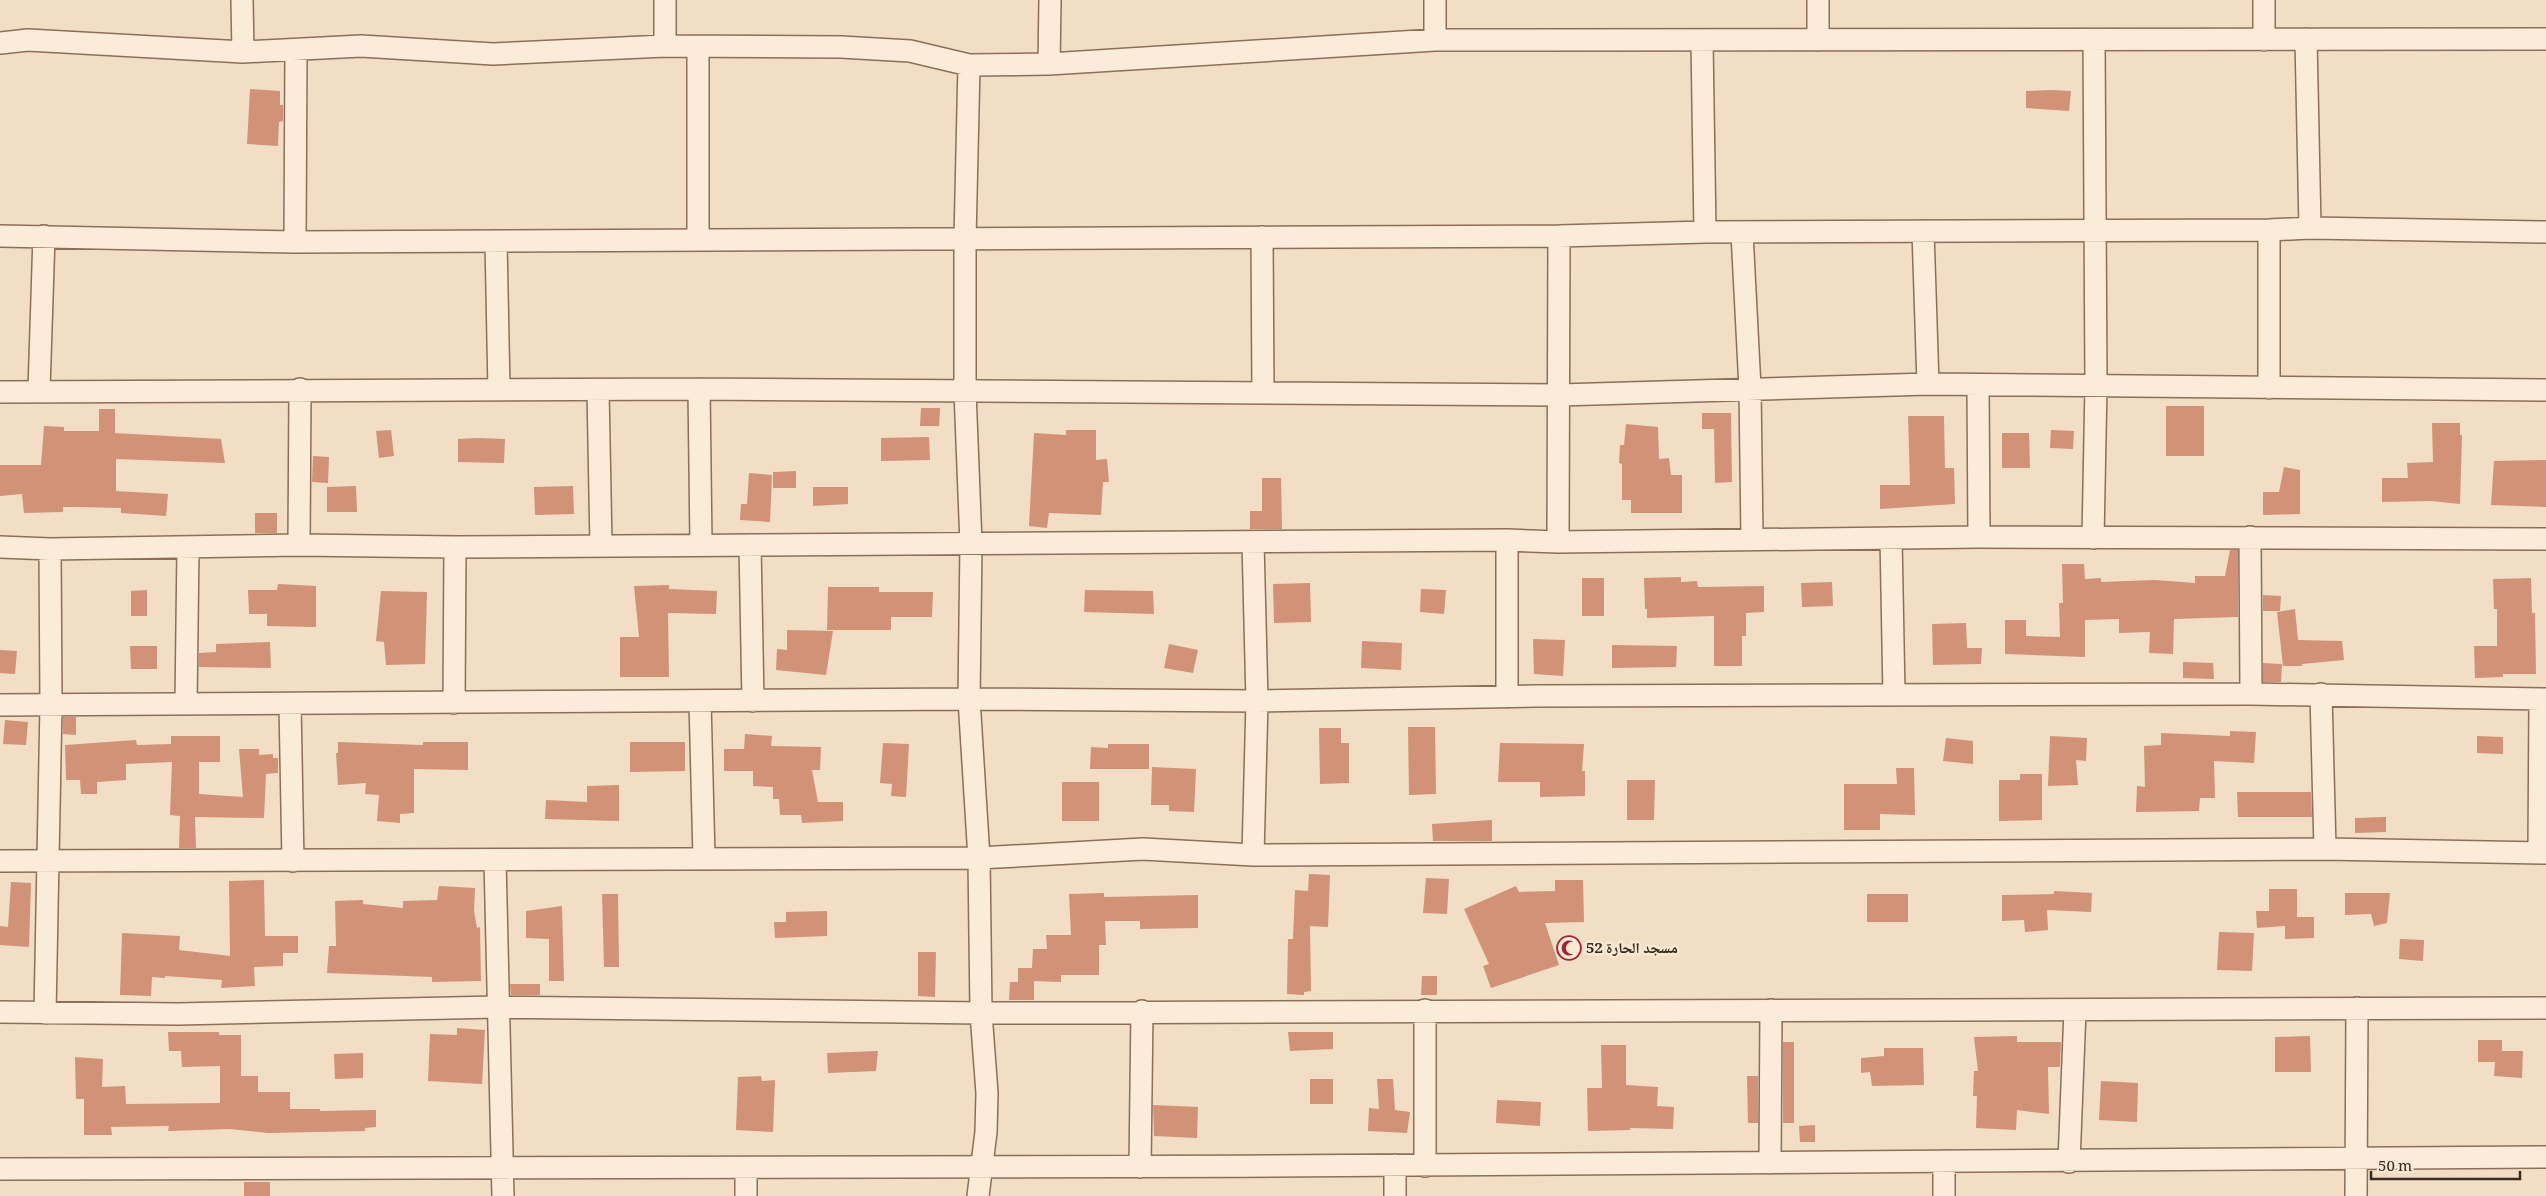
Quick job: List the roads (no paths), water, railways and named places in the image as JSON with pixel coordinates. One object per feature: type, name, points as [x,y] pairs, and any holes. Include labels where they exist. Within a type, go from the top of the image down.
[{"type":"street","points":[[242,0],[243,52]]},
{"type":"street","points":[[665,0],[665,46]]},
{"type":"street","points":[[1050,0],[1050,64]]},
{"type":"street","points":[[1435,0],[1435,40]]},
{"type":"street","points":[[1818,0],[1818,40]]},
{"type":"street","points":[[2264,0],[2264,40]]},
{"type":"street","points":[[2306,39],[2310,228]]},
{"type":"street","points":[[0,43],[28,40],[243,52],[296,50],[329,46],[361,46],[493,54],[665,46],[871,49],[910,51],[969,65],[1050,64],[1435,40],[2546,39]]},
{"type":"street","points":[[1702,40],[1705,232]]},
{"type":"street","points":[[2093,538],[2096,385],[2094,40]]},
{"type":"street","points":[[698,47],[698,240]]},
{"type":"street","points":[[295,242],[296,50]]},
{"type":"street","points":[[969,65],[964,238],[965,391],[971,544],[969,700],[979,858],[981,1012],[986,1052],[987,1093],[986,1132],[978,1196]]},
{"type":"street","points":[[0,236],[295,242],[1559,236],[1705,232],[2269,230],[2310,228],[2546,232]]},
{"type":"street","points":[[2269,230],[2269,388]]},
{"type":"street","points":[[1923,231],[1928,384]]},
{"type":"street","points":[[1742,233],[1750,388],[1752,538]]},
{"type":"street","points":[[39,390],[44,236]]},
{"type":"street","points":[[1558,542],[1560,395],[1559,236]]},
{"type":"street","points":[[1262,237],[1263,393]]},
{"type":"street","points":[[496,241],[499,390]]},
{"type":"street","points":[[0,392],[39,390],[699,389],[1560,395],[1928,384],[2546,390]]},
{"type":"street","points":[[1978,385],[1979,537]]},
{"type":"street","points":[[299,545],[300,389]]},
{"type":"street","points":[[699,389],[701,545]]},
{"type":"street","points":[[598,390],[601,546]]},
{"type":"street","points":[[0,547],[50,549],[299,545],[455,547],[1507,540],[1558,542],[1752,538],[1979,537],[2546,539]]},
{"type":"street","points":[[2250,537],[2251,694]]},
{"type":"street","points":[[1891,538],[1894,695]]},
{"type":"street","points":[[1507,540],[1507,697]]},
{"type":"street","points":[[1253,542],[1257,700],[1253,855]]},
{"type":"street","points":[[750,545],[753,701]]},
{"type":"street","points":[[454,703],[455,547]]},
{"type":"street","points":[[186,704],[188,548]]},
{"type":"street","points":[[45,1013],[51,705],[50,549]]},
{"type":"street","points":[[0,705],[2251,694],[2543,699],[2542,853],[2325,850],[1253,855],[1144,849],[979,858],[0,861]]},
{"type":"street","points":[[2321,694],[2325,850]]},
{"type":"street","points":[[700,701],[704,858]]},
{"type":"street","points":[[290,704],[293,861]]},
{"type":"street","points":[[495,860],[497,1007],[504,1170],[503,1196]]},
{"type":"street","points":[[0,1012],[178,1014],[497,1007],[981,1012],[2546,1008]]},
{"type":"street","points":[[2356,1196],[2357,1008]]},
{"type":"street","points":[[1424,1010],[1425,1166]]},
{"type":"street","points":[[1770,1163],[1771,1010]]},
{"type":"street","points":[[2069,1162],[2075,1010]]},
{"type":"street","points":[[1140,1167],[1142,1011]]},
{"type":"street","points":[[0,1169],[504,1170],[1425,1166],[2546,1157]]},
{"type":"street","points":[[1944,1161],[1944,1196]]},
{"type":"street","points":[[1395,1165],[1395,1196]]},
{"type":"street","points":[[746,1168],[746,1196]]},
{"type":"place","name":"مسجد الحارة 52","points":[[1569,948]]}]
